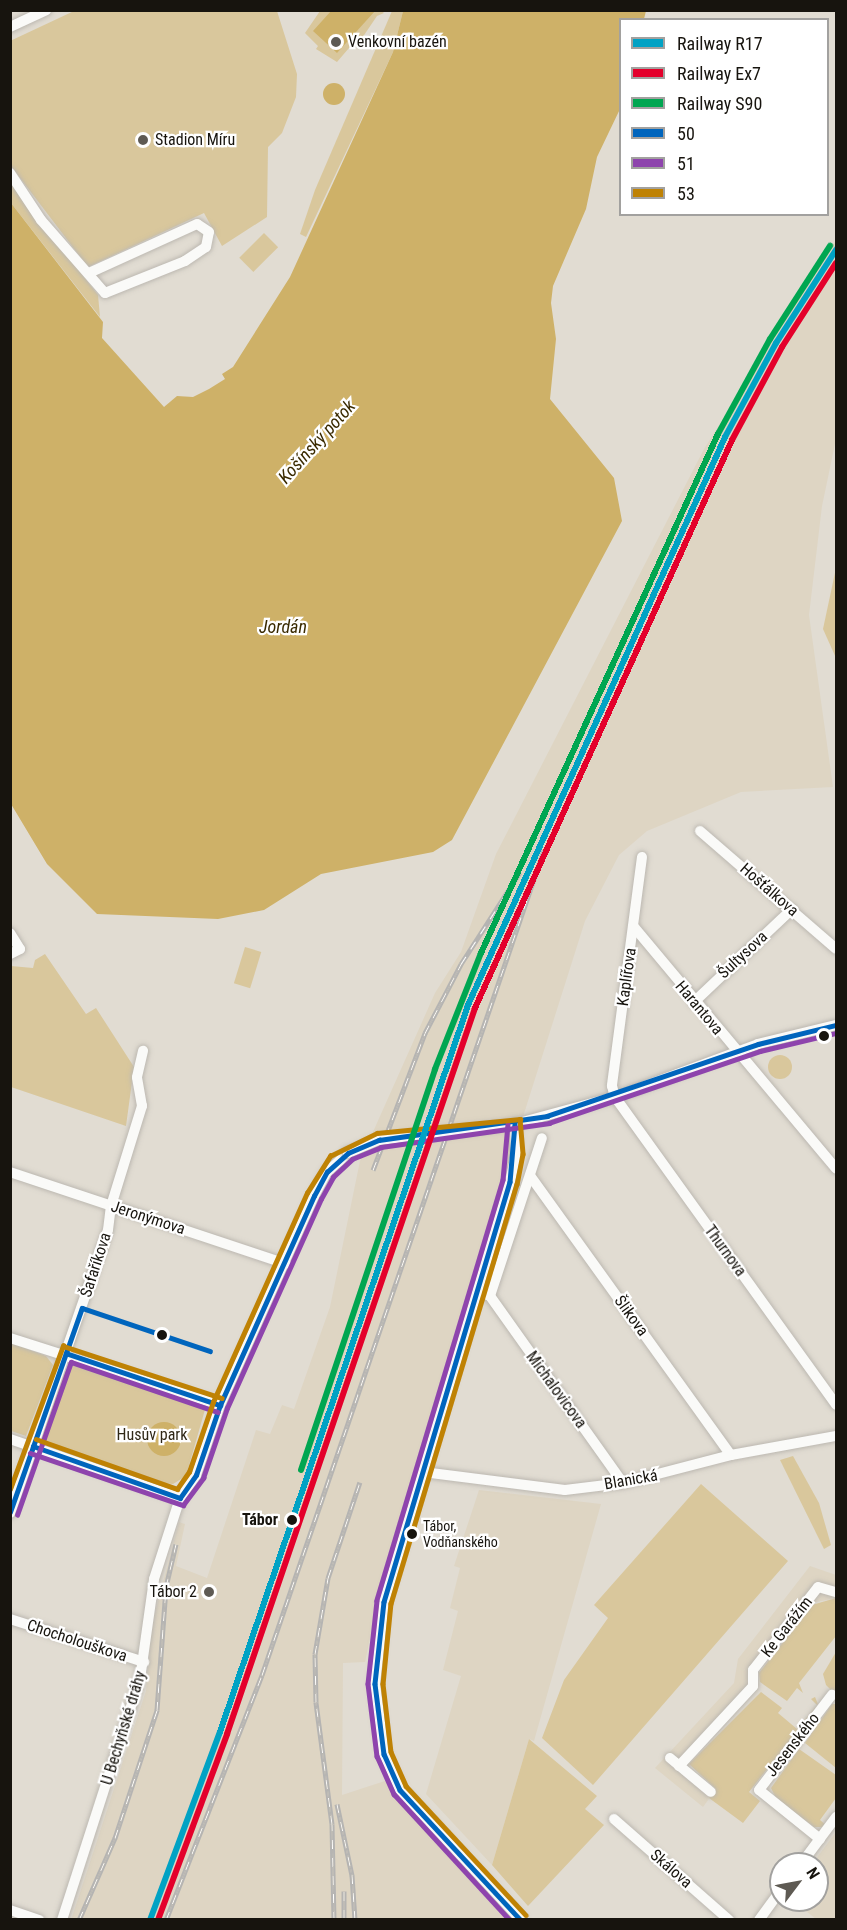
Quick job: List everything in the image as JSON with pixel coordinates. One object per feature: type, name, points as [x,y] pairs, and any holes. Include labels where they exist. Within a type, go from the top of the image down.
[{"type":"street","points":[[10,27],[46,10]]},
{"type":"street","points":[[10,173],[41,220],[89,273],[99,290],[111,293],[185,261],[206,247],[209,232],[197,224],[89,273]]},
{"type":"street","name":"Hošťálkova","points":[[700,831],[837,949]]},
{"type":"street","name":"Kaplířova","points":[[615,1097],[612,1086],[642,857]]},
{"type":"street","name":"Šultysova","points":[[694,1002],[792,909]]},
{"type":"street","name":"Harantova","points":[[634,927],[694,1002],[837,1169]]},
{"type":"street","points":[[10,933],[20,949],[10,954]]},
{"type":"street","points":[[521,1920],[409,1802],[383,1747],[375,1684],[377,1637],[423,1472],[479,1291],[515,1162],[515,1124],[615,1097],[736,1052],[836,1026]]},
{"type":"street","name":"Šafaříkova","points":[[10,1513],[108,1230],[111,1206],[142,1106],[137,1077],[143,1051]]},
{"type":"street","name":"Thurnova","points":[[615,1097],[837,1405]]},
{"type":"street","name":"U Bechyňské dráhy","points":[[62,1920],[144,1662],[154,1579],[180,1498],[196,1475],[220,1405],[327,1172],[348,1153],[379,1140],[515,1124]]},
{"type":"street","points":[[479,1291],[490,1296],[542,1138]]},
{"type":"street","name":"Jeronýmova","points":[[10,1172],[286,1264]]},
{"type":"street","name":"Šlikova","points":[[531,1177],[731,1455]]},
{"type":"street","name":"Michalovicova","points":[[490,1296],[623,1483]]},
{"type":"street","points":[[10,1338],[66,1353],[220,1405]]},
{"type":"street","name":"Blanická","points":[[423,1472],[565,1490],[623,1483],[731,1455],[837,1436]]},
{"type":"street","points":[[10,1439],[180,1498]]},
{"type":"street","name":"Ke Garážím","points":[[679,1766],[753,1686],[753,1670],[819,1587],[837,1592]]},
{"type":"street","name":"Chocholouškova","points":[[10,1619],[144,1662]]},
{"type":"street","name":"Jesenského","points":[[820,1839],[759,1790],[832,1695]]},
{"type":"street","points":[[670,1758],[711,1792]]},
{"type":"street","points":[[810,1852],[837,1817]]},
{"type":"street","name":"Skálova","points":[[614,1819],[729,1920]]},
{"type":"street","points":[[759,1920],[769,1906]]},
{"type":"street","points":[[10,1910],[39,1920]]},
{"type":"shaded area","points":[[836,240],[836,439],[822,506],[809,615],[833,787],[741,792],[647,831],[619,855],[585,921],[515,1142],[385,1565],[365,1662],[343,1663],[342,1795],[385,1781],[511,1919],[71,1920],[146,1691],[151,1628],[179,1522],[185,1524],[176,1566],[207,1578],[256,1430],[270,1434],[282,1405],[294,1409],[330,1307],[360,1161],[435,993],[461,952],[496,854],[704,449]]},
{"type":"shaded area","points":[[479,1490],[601,1504],[534,1741],[529,1739],[492,1865],[426,1794],[461,1676],[443,1670],[458,1611],[450,1608],[460,1568],[454,1566]]},
{"type":"shaded area","points":[[810,1566],[836,1575],[836,1598],[812,1603],[756,1672],[752,1695],[686,1765],[716,1789],[703,1807],[655,1768],[734,1683],[738,1659]]},
{"type":"shaded area","points":[[836,1832],[836,1919],[816,1919],[807,1912],[829,1912],[829,1852],[821,1852]]},
{"type":"green space","points":[[381,10],[384,13],[377,16],[358,44],[355,41],[337,62],[316,49],[318,46],[305,33],[320,11]]},
{"type":"green space","name":"Stadion Míru","points":[[74,11],[277,11],[297,74],[296,97],[282,133],[268,147],[267,217],[222,246],[204,213],[88,267],[11,166],[10,41]]},
{"type":"green space","points":[[392,11],[403,11],[393,52],[306,237],[300,234],[315,190]]},
{"type":"green space","points":[[10,182],[98,295],[100,317],[11,203]]},
{"type":"green space","points":[[264,233],[278,247],[253,272],[239,258]]},
{"type":"green space","points":[[836,568],[836,658],[823,629]]},
{"type":"green space","points":[[245,947],[261,952],[250,988],[234,983]]},
{"type":"green space","points":[[45,954],[86,1014],[96,1008],[134,1067],[126,1126],[11,1087],[11,966],[33,968],[35,960]]},
{"type":"green space","points":[[775,1055],[785,1055],[792,1062],[792,1072],[785,1079],[775,1079],[768,1072],[768,1062]]},
{"type":"green space","points":[[11,1343],[46,1356],[53,1365],[26,1436],[11,1431]]},
{"type":"green space","name":"Husův park","points":[[75,1362],[206,1406],[186,1476],[173,1484],[161,1483],[46,1441],[43,1431],[68,1365]]},
{"type":"green space","points":[[793,1456],[819,1503],[831,1545],[824,1549],[780,1460]]},
{"type":"green space","points":[[701,1484],[788,1561],[593,1785],[542,1738],[564,1680],[608,1618],[594,1605]]},
{"type":"green space","points":[[836,1598],[836,1636],[799,1683],[803,1693],[797,1688],[787,1701],[760,1682],[759,1673],[812,1605]]},
{"type":"green space","points":[[836,1652],[836,1695],[826,1685],[823,1674]]},
{"type":"green space","points":[[761,1692],[782,1708],[778,1713],[797,1729],[817,1705],[811,1699],[815,1697],[818,1704],[749,1792],[760,1801],[743,1823],[709,1798],[716,1789],[689,1764]]},
{"type":"green space","points":[[832,1704],[836,1704],[836,1768],[805,1743]]},
{"type":"green space","points":[[529,1739],[597,1796],[585,1809],[604,1825],[528,1906],[492,1865]]},
{"type":"green space","points":[[799,1749],[836,1775],[836,1798],[820,1820],[826,1825],[822,1827],[814,1827],[776,1798],[771,1788]]},
{"type":"water","name":"Venkovní bazén","points":[[331,11],[375,11],[337,53],[313,31]]},
{"type":"water","name":"Jordán","points":[[403,11],[646,11],[644,18],[619,18],[619,111],[597,157],[586,209],[553,286],[551,303],[556,339],[550,399],[614,478],[622,521],[452,840],[433,852],[321,874],[264,910],[218,919],[97,914],[47,864],[11,804],[11,203],[103,322],[102,338],[164,407],[177,396],[193,397],[225,379],[222,374],[233,367],[290,277],[393,52]]},
{"type":"water","points":[[334,83],[342,86],[345,94],[342,102],[334,105],[326,102],[323,94],[326,86]]},
{"type":"water","points":[[164,1422],[176,1427],[181,1439],[176,1451],[164,1456],[152,1451],[147,1439],[152,1427]]},
{"type":"railway","points":[[166,1920],[262,1675],[544,850]]},
{"type":"railway","points":[[373,1170],[425,1033],[461,964],[520,872]]},
{"type":"railway","points":[[334,1920],[332,1824],[316,1702],[315,1654],[328,1578],[360,1482]]},
{"type":"railway","points":[[79,1920],[115,1838],[157,1710],[166,1587],[176,1544]]},
{"type":"railway","points":[[337,1804],[352,1875],[355,1920]]},
{"type":"railway","points":[[344,1891],[344,1918]]},
{"type":"rail line","name":"S90","points":[[301,1470],[435,1069],[481,953],[718,434],[770,339],[830,246]]},
{"type":"rail line","name":"R17","points":[[150,1920],[220,1732],[468,1005],[725,437],[776,343],[836,250]]},
{"type":"rail line","name":"Ex7","points":[[158,1920],[227,1734],[475,1008],[732,440],[782,347],[836,263]]},
{"type":"transit line","name":"50","points":[[33,1446],[180,1498],[196,1475],[220,1405],[314,1196],[327,1172],[348,1153],[379,1140],[547,1116],[758,1044],[836,1025]]},
{"type":"transit line","name":"51","points":[[30,1453],[183,1505],[203,1478],[227,1408],[321,1199],[333,1177],[352,1159],[381,1147],[549,1123],[760,1051],[836,1033]]},
{"type":"transit line","name":"53","points":[[36,1439],[177,1489],[189,1472],[213,1402],[307,1193],[330,1156],[377,1133],[520,1119],[523,1154],[517,1184],[391,1603],[383,1684],[391,1752],[406,1786],[526,1915]]},
{"type":"transit line","name":"51","points":[[508,1124],[503,1180],[377,1601],[368,1684],[377,1756],[394,1794],[510,1920]]},
{"type":"transit line","name":"50","points":[[515,1124],[510,1182],[384,1602],[375,1684],[384,1754],[400,1790],[521,1920]]},
{"type":"transit line","name":"50","points":[[10,1512],[82,1308],[210,1351]]},
{"type":"transit line","name":"53","points":[[10,1489],[63,1346],[222,1398]]},
{"type":"transit line","name":"50","points":[[66,1353],[220,1405]]},
{"type":"transit line","name":"51","points":[[17,1515],[71,1362],[218,1412]]},
{"type":"place","name":"Venkovní bazén","points":[[336,42]]},
{"type":"place","name":"Stadion Míru","points":[[143,140]]},
{"type":"place","name":"Tábor","points":[[292,1520]]},
{"type":"place","name":"Tábor, Vodňanského","points":[[412,1534]]},
{"type":"place","name":"Tábor 2","points":[[209,1592]]},
{"type":"water label","name":"Košínský potok","points":[[317,442]]}]
